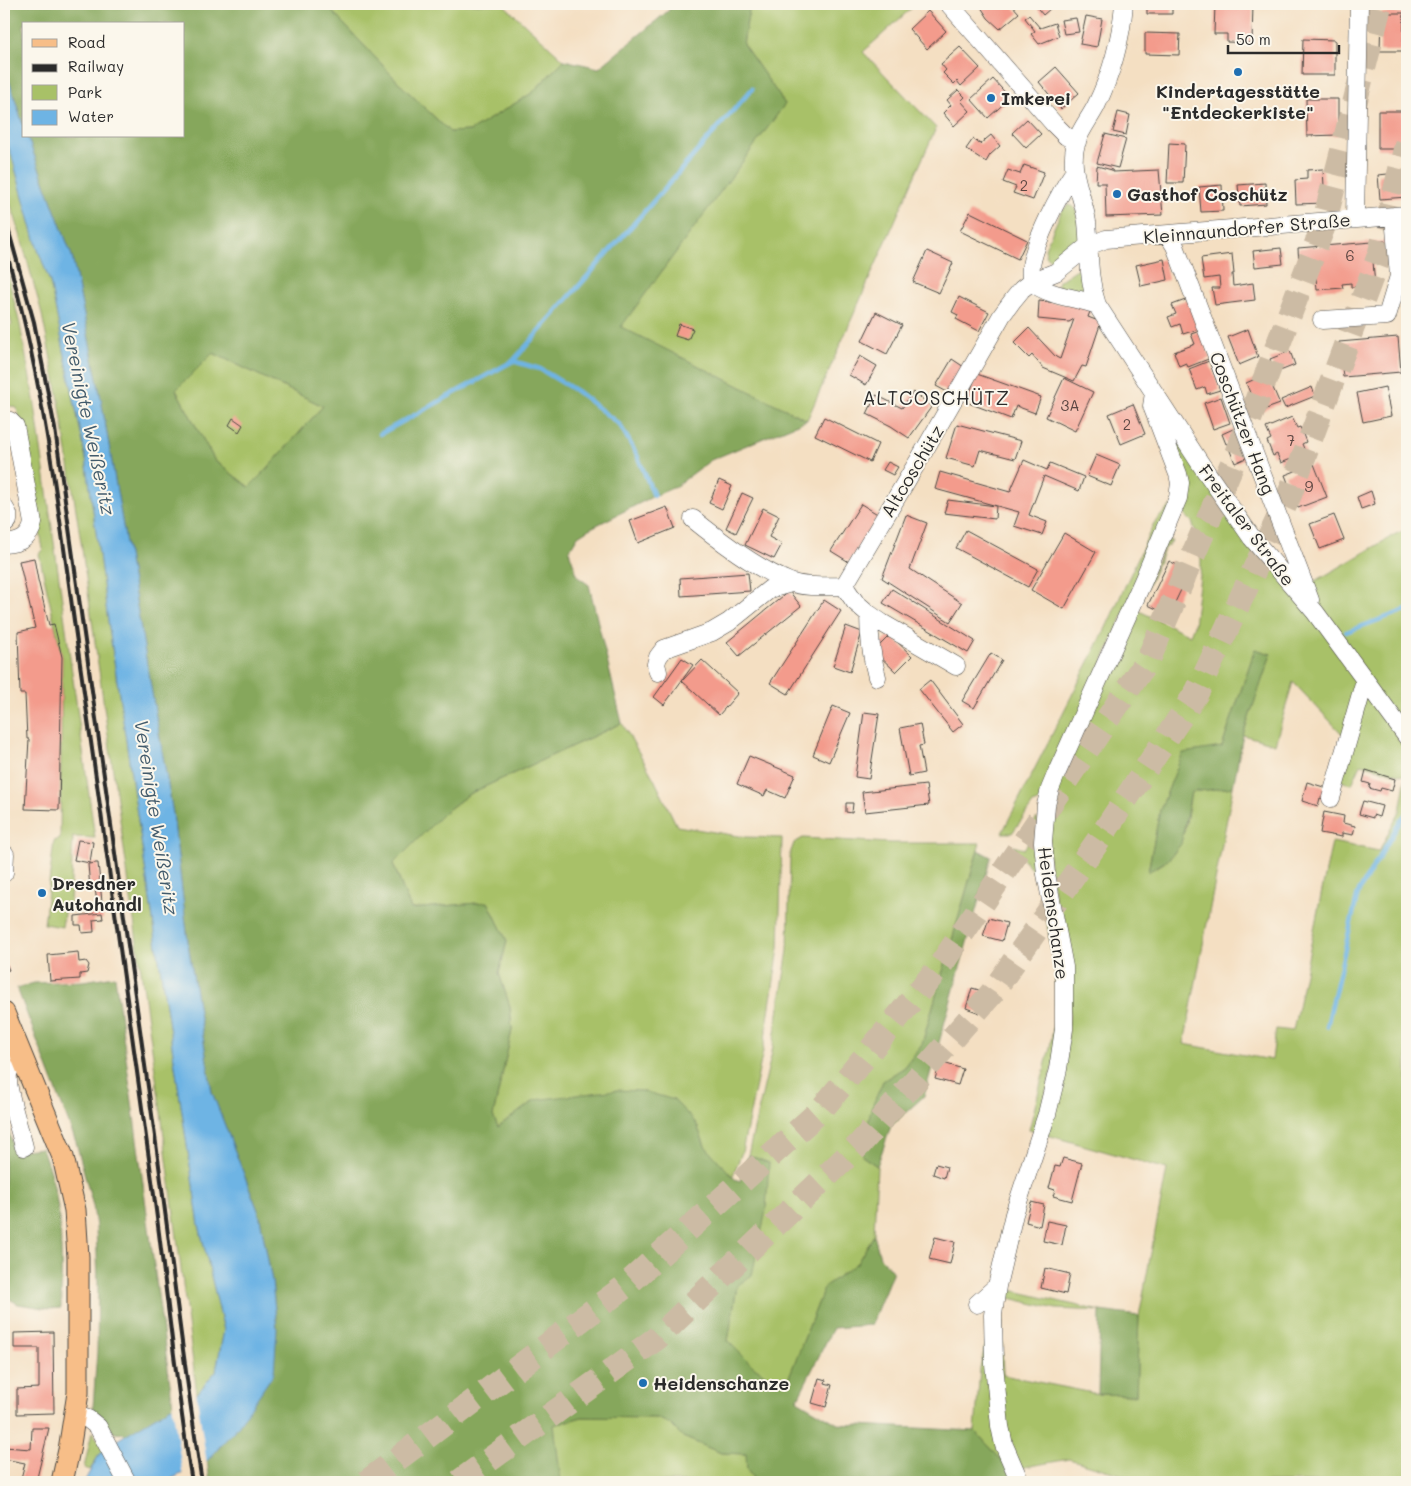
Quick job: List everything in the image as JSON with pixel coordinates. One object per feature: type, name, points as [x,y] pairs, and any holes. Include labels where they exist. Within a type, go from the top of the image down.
[{"type":"main road","points":[[4,1013],[63,1157],[75,1210],[78,1366],[76,1416],[62,1482]]},
{"type":"street","points":[[949,4],[1054,124],[1066,136],[1076,142]]},
{"type":"street","points":[[1074,172],[1064,187],[1036,249],[1030,267],[1031,282],[1040,289],[1054,295],[1097,304],[1088,264],[1086,220],[1074,172],[1076,142],[1094,110],[1112,68],[1120,42],[1124,4]]},
{"type":"street","points":[[1354,219],[1359,4]]},
{"type":"street","points":[[1322,320],[1387,316],[1399,276],[1400,216]]},
{"type":"street","name":"Kleinnaundorfer Straße","points":[[1088,246],[1106,239],[1400,216]]},
{"type":"street","name":"Coschützer Hang","points":[[1168,235],[1175,246],[1315,612]]},
{"type":"street","name":"Altcoschütz","points":[[844,586],[1002,316],[1022,289],[1031,282],[1056,272],[1088,246]]},
{"type":"street","name":"Freitaler Straße","points":[[1097,304],[1202,466],[1252,538],[1315,612],[1407,737]]},
{"type":"street","name":"Heidenschanze","points":[[1020,1482],[1004,1445],[1000,1426],[993,1339],[993,1315],[997,1286],[1021,1188],[1047,1114],[1058,1069],[1064,1029],[1064,967],[1043,858],[1046,805],[1056,772],[1178,498],[1180,483],[1178,474],[1152,406],[1154,393]]},
{"type":"street","points":[[4,419],[10,421],[15,426],[33,523],[29,536],[23,540],[4,544]]},
{"type":"street","points":[[4,506],[8,514],[8,521],[4,525]]},
{"type":"street","points":[[693,519],[732,548],[791,583]]},
{"type":"street","points":[[658,672],[656,664],[658,657],[664,649],[712,632],[729,622],[770,589],[791,583],[844,586],[855,602],[869,614],[956,666]]},
{"type":"street","points":[[869,614],[871,657],[877,676]]},
{"type":"street","points":[[1332,798],[1365,680]]},
{"type":"street","points":[[4,873],[5,854]]},
{"type":"street","points":[[21,1056],[12,1064],[8,1075],[24,1147]]},
{"type":"street","points":[[977,1304],[997,1286]]},
{"type":"street","points":[[76,1416],[92,1421],[105,1438],[128,1482]]},
{"type":"green space","points":[[4,4],[325,4],[403,87],[450,132],[470,131],[532,93],[564,60],[599,68],[668,11],[673,4],[750,4],[743,44],[785,104],[621,327],[807,420],[711,460],[675,487],[578,536],[569,551],[578,577],[589,585],[622,723],[469,794],[445,812],[393,864],[411,909],[488,902],[507,941],[499,973],[510,1007],[512,1030],[493,1116],[498,1127],[535,1100],[617,1090],[643,1091],[674,1100],[696,1123],[705,1146],[735,1179],[740,1181],[748,1155],[769,1163],[766,1210],[752,1275],[737,1286],[728,1341],[753,1366],[774,1381],[789,1377],[825,1286],[857,1263],[874,1235],[880,1257],[893,1271],[871,1325],[833,1328],[797,1400],[838,1424],[975,1431],[1006,1465],[1015,1482],[756,1482],[747,1470],[746,1454],[721,1453],[683,1437],[670,1424],[657,1418],[582,1417],[554,1425],[561,1482],[210,1482],[207,1461],[220,1447],[277,1329],[272,1281],[259,1213],[212,1092],[189,950],[173,814],[101,399],[72,256],[28,138],[185,138],[185,22],[22,22],[22,122],[4,64]],"holes":[[[213,353],[323,406],[249,487],[215,461],[176,390]]]},
{"type":"green space","points":[[325,4],[503,4],[564,60],[532,93],[470,131],[450,132],[403,87]]},
{"type":"green space","points":[[750,4],[916,4],[863,52],[936,128],[807,420],[620,327],[785,104],[743,44]]},
{"type":"green space","points":[[4,135],[37,247],[50,282],[86,458],[108,621],[199,1225],[224,1330],[216,1371],[197,1394],[162,1120],[81,542],[58,394],[41,310],[16,220],[4,186]]},
{"type":"green space","points":[[1069,205],[1074,207],[1077,213],[1081,238],[1059,260],[1051,261],[1046,256],[1045,248],[1062,210]]},
{"type":"green space","points":[[4,259],[20,325],[35,405],[95,838],[73,837],[70,903],[65,907],[62,927],[44,924],[54,841],[60,839],[62,657],[39,554],[43,549],[17,408],[8,405],[4,395],[4,328],[12,325],[4,295]]},
{"type":"green space","points":[[1080,267],[1087,294],[1057,287],[1059,281]]},
{"type":"green space","points":[[213,353],[323,406],[249,487],[215,461],[176,390]]},
{"type":"green space","points":[[1163,416],[1194,463],[1202,459],[1302,589],[1407,529],[1407,1482],[1146,1482],[1069,1459],[1019,1468],[1007,1435],[1001,1401],[998,1355],[998,1321],[1002,1288],[1100,1311],[1056,1309],[1005,1297],[1002,1326],[1003,1375],[1098,1394],[1136,1395],[1139,1316],[1167,1169],[1047,1135],[1064,1059],[1070,1001],[1066,955],[1052,880],[1048,831],[1051,806],[1058,779],[1167,540],[1172,541],[1164,550],[1137,610],[1190,635],[1194,625],[1201,568],[1201,546],[1192,522],[1185,515],[1183,505],[1183,473],[1161,418]],"holes":[[[1255,649],[1271,654],[1243,735],[1275,744],[1293,682],[1348,740],[1336,780],[1352,784],[1361,764],[1406,776],[1400,811],[1379,851],[1332,842],[1293,1031],[1276,1029],[1272,1060],[1184,1044],[1233,787],[1191,792],[1185,829],[1177,849],[1161,865],[1148,871],[1160,810],[1183,754],[1222,747]]]},
{"type":"green space","points":[[1171,505],[1043,799],[1033,804],[1012,833],[1002,833],[1104,632],[1154,523]]},
{"type":"green space","points":[[1255,649],[1271,654],[1243,735],[1233,787],[1191,792],[1181,844],[1168,860],[1148,872],[1160,810],[1183,753],[1222,747]]},
{"type":"green space","points":[[622,723],[654,779],[677,826],[745,837],[782,838],[779,948],[763,1051],[742,1152],[732,1178],[705,1146],[696,1123],[535,1100],[498,1128],[493,1116],[512,1030],[510,1007],[499,973],[507,941],[488,902],[411,909],[393,864],[445,812],[469,794]]},
{"type":"green space","points":[[1037,818],[1058,959],[1057,1049],[1036,1132],[1029,1130],[1050,1047],[1056,1011],[1055,975],[1042,891],[1030,867],[1013,846],[1024,849],[1032,837],[1029,829]]},
{"type":"green space","points":[[803,838],[890,843],[980,843],[922,1044],[905,1067],[883,1081],[862,1156],[877,1166],[874,1235],[857,1263],[825,1286],[789,1377],[774,1381],[753,1366],[728,1341],[737,1286],[769,1163],[748,1155],[772,1052],[788,950],[790,854],[794,843]]},
{"type":"green space","points":[[978,850],[991,857],[924,1096],[891,1126],[877,1166],[862,1156],[871,1109],[883,1081],[905,1067],[922,1044]]},
{"type":"green space","points":[[115,976],[173,1406],[125,1436],[124,1433],[119,1434],[110,1430],[93,1407],[97,1351],[98,1283],[96,1227],[93,1206],[76,1142],[17,988],[34,983],[83,981]]},
{"type":"green space","points":[[4,1112],[14,1151],[42,1148],[52,1177],[60,1223],[61,1308],[50,1309],[18,1304],[4,1296]]},
{"type":"green space","points":[[1100,1311],[1139,1316],[1136,1395],[1098,1394]]},
{"type":"green space","points":[[986,1341],[1006,1465],[975,1431],[980,1369]]},
{"type":"green space","points":[[582,1417],[657,1418],[670,1424],[683,1437],[721,1453],[747,1454],[747,1470],[756,1482],[561,1482],[553,1425]]},
{"type":"green space","points":[[92,1432],[106,1450],[99,1455],[90,1470],[84,1468]]},
{"type":"water","name":"Vereinigte Weißeritz","points":[[4,64],[22,122],[22,138],[28,138],[72,256],[101,399],[173,814],[189,950],[212,1092],[259,1213],[272,1281],[277,1329],[274,1373],[239,1425],[207,1461],[165,1482],[84,1482],[99,1455],[117,1440],[173,1406],[197,1394],[216,1371],[224,1330],[199,1225],[108,621],[86,458],[50,282],[37,247],[4,135]]},
{"type":"pier","points":[[196,1391],[207,1464],[183,1477],[172,1404]]},
{"type":"building","points":[[979,4],[1011,4],[1019,13],[1000,29],[988,18]]},
{"type":"building","points":[[1034,4],[1047,4],[1051,8],[1043,15]]},
{"type":"building","points":[[1147,4],[1172,4],[1172,14],[1147,14]]},
{"type":"building","points":[[1215,4],[1253,4],[1252,43],[1227,42],[1227,34],[1214,34]]},
{"type":"building","points":[[928,11],[946,31],[927,49],[909,29]]},
{"type":"building","points":[[1381,13],[1404,13],[1403,51],[1380,51]]},
{"type":"building","points":[[1029,15],[1040,28],[1055,23],[1059,36],[1039,44],[1031,34],[1035,31],[1025,18]]},
{"type":"building","points":[[1086,16],[1102,19],[1097,47],[1080,44]]},
{"type":"building","points":[[1076,18],[1079,32],[1064,34],[1061,20]]},
{"type":"building","points":[[1145,33],[1180,34],[1179,55],[1145,54]]},
{"type":"building","points":[[1303,39],[1335,40],[1335,75],[1302,75]]},
{"type":"building","points":[[960,47],[980,68],[961,86],[957,81],[954,84],[943,73],[946,70],[941,64]]},
{"type":"building","points":[[1056,67],[1079,93],[1061,109],[1039,82]]},
{"type":"building","name":"Imkerei","points":[[993,79],[1010,98],[988,118],[971,99]]},
{"type":"building","points":[[958,90],[965,97],[961,101],[970,111],[954,126],[943,113],[951,105],[947,100]]},
{"type":"building","points":[[1306,99],[1338,99],[1338,135],[1307,136]]},
{"type":"building","points":[[1378,111],[1403,111],[1403,149],[1378,149]]},
{"type":"building","points":[[1118,112],[1130,115],[1126,135],[1113,132]]},
{"type":"building","points":[[1027,119],[1041,134],[1026,148],[1012,133]]},
{"type":"building","points":[[1105,134],[1126,139],[1118,168],[1097,163]]},
{"type":"building","points":[[991,135],[1000,146],[990,155],[986,162],[966,149],[973,139],[980,144]]},
{"type":"building","points":[[1169,143],[1185,144],[1183,183],[1167,183]]},
{"type":"building","points":[[1024,165],[1044,172],[1033,200],[1013,193],[1016,187],[1003,182],[1008,170],[1020,174]]},
{"type":"building","points":[[1097,166],[1112,170],[1113,172],[1159,170],[1163,215],[1106,217],[1105,183],[1096,183]]},
{"type":"building","points":[[1323,169],[1325,203],[1296,204],[1295,180],[1307,179],[1307,170]]},
{"type":"building","points":[[1407,172],[1407,197],[1380,199],[1378,175]]},
{"type":"building","points":[[1265,183],[1266,204],[1240,206],[1238,185]]},
{"type":"building","points":[[1222,185],[1223,211],[1201,212],[1199,187]]},
{"type":"building","points":[[970,212],[1027,240],[1018,259],[960,231]]},
{"type":"building","points":[[1385,241],[1386,260],[1373,261],[1375,286],[1351,287],[1351,283],[1342,284],[1343,288],[1317,290],[1315,265],[1299,266],[1298,248]]},
{"type":"building","points":[[1281,248],[1283,264],[1255,267],[1253,251]]},
{"type":"building","points":[[927,251],[953,263],[939,293],[913,282]]},
{"type":"building","points":[[1232,254],[1233,286],[1253,283],[1255,300],[1215,305],[1212,288],[1220,288],[1219,277],[1204,279],[1201,258]]},
{"type":"building","points":[[1164,259],[1168,280],[1141,286],[1136,265]]},
{"type":"building","points":[[959,297],[989,312],[979,331],[956,319],[958,315],[952,312]]},
{"type":"building","points":[[1188,299],[1199,329],[1183,334],[1180,324],[1172,327],[1168,317],[1176,314],[1172,305]]},
{"type":"building","points":[[1039,301],[1077,305],[1091,309],[1088,317],[1101,322],[1086,367],[1082,366],[1074,381],[1043,368],[1032,355],[1029,358],[1014,343],[1029,328],[1060,359],[1074,319],[1069,322],[1038,319]]},
{"type":"building","points":[[876,312],[902,325],[887,354],[862,341]]},
{"type":"building","points":[[679,324],[693,329],[688,340],[675,336]]},
{"type":"building","points":[[1248,329],[1258,357],[1239,365],[1228,337]]},
{"type":"building","points":[[1200,331],[1211,358],[1188,367],[1186,363],[1179,366],[1174,352],[1195,344],[1191,334]]},
{"type":"building","points":[[1398,337],[1401,372],[1343,377],[1339,342]]},
{"type":"building","points":[[1290,351],[1295,365],[1275,373],[1270,359]]},
{"type":"building","points":[[860,356],[877,366],[866,385],[849,375]]},
{"type":"building","points":[[952,359],[964,367],[949,393],[936,386]]},
{"type":"building","points":[[1209,361],[1220,390],[1207,394],[1205,387],[1197,390],[1189,369]]},
{"type":"building","points":[[977,374],[1041,397],[1035,413],[1016,406],[1011,419],[966,402]]},
{"type":"building","points":[[1267,374],[1280,404],[1258,412],[1246,383]]},
{"type":"building","points":[[1064,378],[1093,392],[1075,431],[1046,417]]},
{"type":"building","points":[[1312,387],[1315,396],[1285,408],[1281,400]]},
{"type":"building","points":[[1385,387],[1391,416],[1363,422],[1357,393]]},
{"type":"building","points":[[913,392],[932,406],[909,438],[867,414],[876,395],[902,408]]},
{"type":"building","points":[[1221,397],[1230,423],[1213,429],[1204,403]]},
{"type":"building","points":[[1133,404],[1145,434],[1121,444],[1109,414]]},
{"type":"building","points":[[824,417],[878,444],[870,462],[815,435]]},
{"type":"building","points":[[1292,417],[1297,428],[1300,427],[1306,442],[1302,444],[1306,453],[1281,463],[1277,454],[1273,456],[1267,441],[1271,439],[1266,428]]},
{"type":"building","points":[[233,418],[243,425],[239,432],[229,425]]},
{"type":"building","points":[[957,424],[1021,441],[1015,459],[980,450],[975,466],[946,458]]},
{"type":"building","points":[[1233,429],[1238,440],[1226,444],[1222,434]]},
{"type":"building","points":[[1239,441],[1246,458],[1235,463],[1228,446]]},
{"type":"building","points":[[1096,455],[1120,465],[1111,486],[1087,476]]},
{"type":"building","points":[[1024,460],[1047,470],[1050,463],[1084,477],[1079,491],[1044,476],[1029,515],[1047,522],[1042,535],[1014,526],[1019,512],[935,489],[940,472],[1010,492]]},
{"type":"building","points":[[888,462],[898,467],[893,475],[883,470]]},
{"type":"building","points":[[1314,464],[1327,497],[1298,508],[1285,475]]},
{"type":"building","points":[[719,480],[732,486],[722,509],[709,503]]},
{"type":"building","points":[[1371,491],[1375,504],[1361,509],[1357,497]]},
{"type":"building","points":[[742,493],[753,498],[736,533],[726,528]]},
{"type":"building","points":[[948,500],[996,506],[995,519],[944,513]]},
{"type":"building","points":[[861,504],[879,515],[849,562],[831,551]]},
{"type":"building","points":[[667,507],[675,528],[638,543],[630,521]]},
{"type":"building","points":[[763,508],[779,516],[769,537],[782,544],[774,559],[745,545]]},
{"type":"building","points":[[906,515],[927,523],[910,569],[962,603],[950,622],[882,578]]},
{"type":"building","points":[[1334,515],[1344,540],[1320,549],[1310,524]]},
{"type":"building","points":[[966,530],[1038,569],[1028,587],[956,548]]},
{"type":"building","points":[[1064,533],[1096,552],[1064,609],[1031,590]]},
{"type":"building","points":[[34,558],[49,625],[54,624],[62,657],[59,810],[25,809],[29,739],[27,739],[25,694],[20,694],[18,632],[35,628],[19,561]]},
{"type":"building","points":[[1169,561],[1190,571],[1169,615],[1148,605]]},
{"type":"building","points":[[748,573],[750,591],[681,596],[680,578]]},
{"type":"building","points":[[892,589],[975,641],[968,653],[883,603]]},
{"type":"building","points":[[789,591],[801,606],[739,656],[727,642]]},
{"type":"building","points":[[824,600],[841,611],[788,694],[770,683]]},
{"type":"building","points":[[846,626],[862,632],[850,672],[833,666]]},
{"type":"building","points":[[890,635],[912,656],[896,672],[874,651]]},
{"type":"building","points":[[991,653],[1002,660],[974,708],[962,701]]},
{"type":"building","points":[[682,658],[693,665],[664,705],[654,697]]},
{"type":"building","points":[[702,660],[738,693],[719,715],[682,681]]},
{"type":"building","points":[[930,680],[963,724],[953,732],[919,689]]},
{"type":"building","points":[[833,706],[850,713],[829,762],[813,755]]},
{"type":"building","points":[[864,712],[879,714],[869,779],[855,777]]},
{"type":"building","points":[[920,724],[924,745],[919,746],[924,773],[909,776],[900,728]]},
{"type":"building","points":[[749,756],[795,775],[785,798],[767,790],[764,796],[737,784]]},
{"type":"building","points":[[1366,770],[1395,779],[1392,791],[1381,788],[1380,791],[1369,788],[1370,784],[1363,782]]},
{"type":"building","points":[[1307,782],[1327,788],[1323,799],[1320,798],[1318,806],[1302,801]]},
{"type":"building","points":[[926,785],[929,805],[865,812],[862,792]]},
{"type":"building","points":[[1363,801],[1382,806],[1379,817],[1373,815],[1373,818],[1359,814]]},
{"type":"building","points":[[846,803],[853,803],[852,813],[846,812]]},
{"type":"building","points":[[1324,812],[1344,816],[1343,823],[1355,826],[1353,835],[1342,833],[1342,837],[1320,833]]},
{"type":"building","points":[[78,840],[93,842],[90,863],[74,860]]},
{"type":"building","points":[[98,863],[102,902],[97,903],[95,888],[90,889],[88,864]]},
{"type":"building","points":[[102,913],[103,919],[93,920],[94,932],[82,933],[81,925],[75,925],[75,916]]},
{"type":"building","points":[[989,918],[1007,923],[1002,941],[983,936]]},
{"type":"building","points":[[78,952],[79,962],[86,961],[89,965],[87,973],[80,974],[80,979],[50,981],[48,955]]},
{"type":"building","points":[[4,959],[9,970],[6,971],[4,967]]},
{"type":"building","points":[[972,988],[986,992],[980,1013],[966,1008]]},
{"type":"building","points":[[940,1062],[963,1069],[958,1085],[935,1079]]},
{"type":"building","points":[[1063,1158],[1082,1163],[1072,1201],[1053,1196],[1055,1190],[1049,1188],[1055,1166],[1060,1167]]},
{"type":"building","points":[[936,1164],[947,1167],[944,1178],[933,1174]]},
{"type":"building","points":[[1031,1202],[1044,1205],[1040,1226],[1026,1222]]},
{"type":"building","points":[[1047,1221],[1066,1225],[1062,1245],[1043,1241]]},
{"type":"building","points":[[935,1237],[955,1242],[950,1264],[929,1259]]},
{"type":"building","points":[[1045,1268],[1070,1274],[1066,1294],[1041,1288]]},
{"type":"building","points":[[53,1332],[54,1413],[17,1414],[17,1389],[39,1388],[39,1348],[14,1348],[14,1333]]},
{"type":"building","points":[[819,1378],[826,1380],[825,1383],[832,1385],[826,1407],[812,1403]]},
{"type":"building","points":[[4,1389],[7,1389],[8,1406],[4,1407]]},
{"type":"building","points":[[32,1428],[49,1428],[36,1482],[20,1482],[25,1463],[4,1459],[4,1447],[31,1449]]},
{"type":"waterway","points":[[380,434],[513,361],[752,89]]},
{"type":"waterway","points":[[513,361],[540,369],[578,392],[620,425],[637,455],[654,496]]},
{"type":"waterway","points":[[1346,632],[1406,610]]},
{"type":"waterway","points":[[1327,1026],[1358,893],[1407,813]]},
{"type":"tunnel","points":[[367,1482],[623,1288],[821,1110],[940,966],[1149,658],[1236,455],[1323,227],[1380,4]]},
{"type":"tunnel","points":[[459,1482],[657,1338],[859,1145],[992,993],[1098,841],[1197,692],[1289,496],[1380,254],[1407,143]]},
{"type":"railway","points":[[4,214],[34,322],[55,429],[117,862],[202,1482]]},
{"type":"railway","points":[[4,244],[19,297],[31,351],[51,460],[159,1231],[181,1411],[192,1482]]},
{"type":"place","name":"Kindertagesstätte \"Entdeckerkiste\"","points":[[1238,72]]},
{"type":"place","name":"Imkerei","points":[[991,98]]},
{"type":"place","name":"Gasthof Coschütz","points":[[1117,194]]},
{"type":"place","name":"Dresdner Autohandl","points":[[42,893]]},
{"type":"place","name":"Heidenschanze","points":[[643,1383]]},
{"type":"district","name":"ALTCOSCHÜTZ","points":[[936,397]]}]
